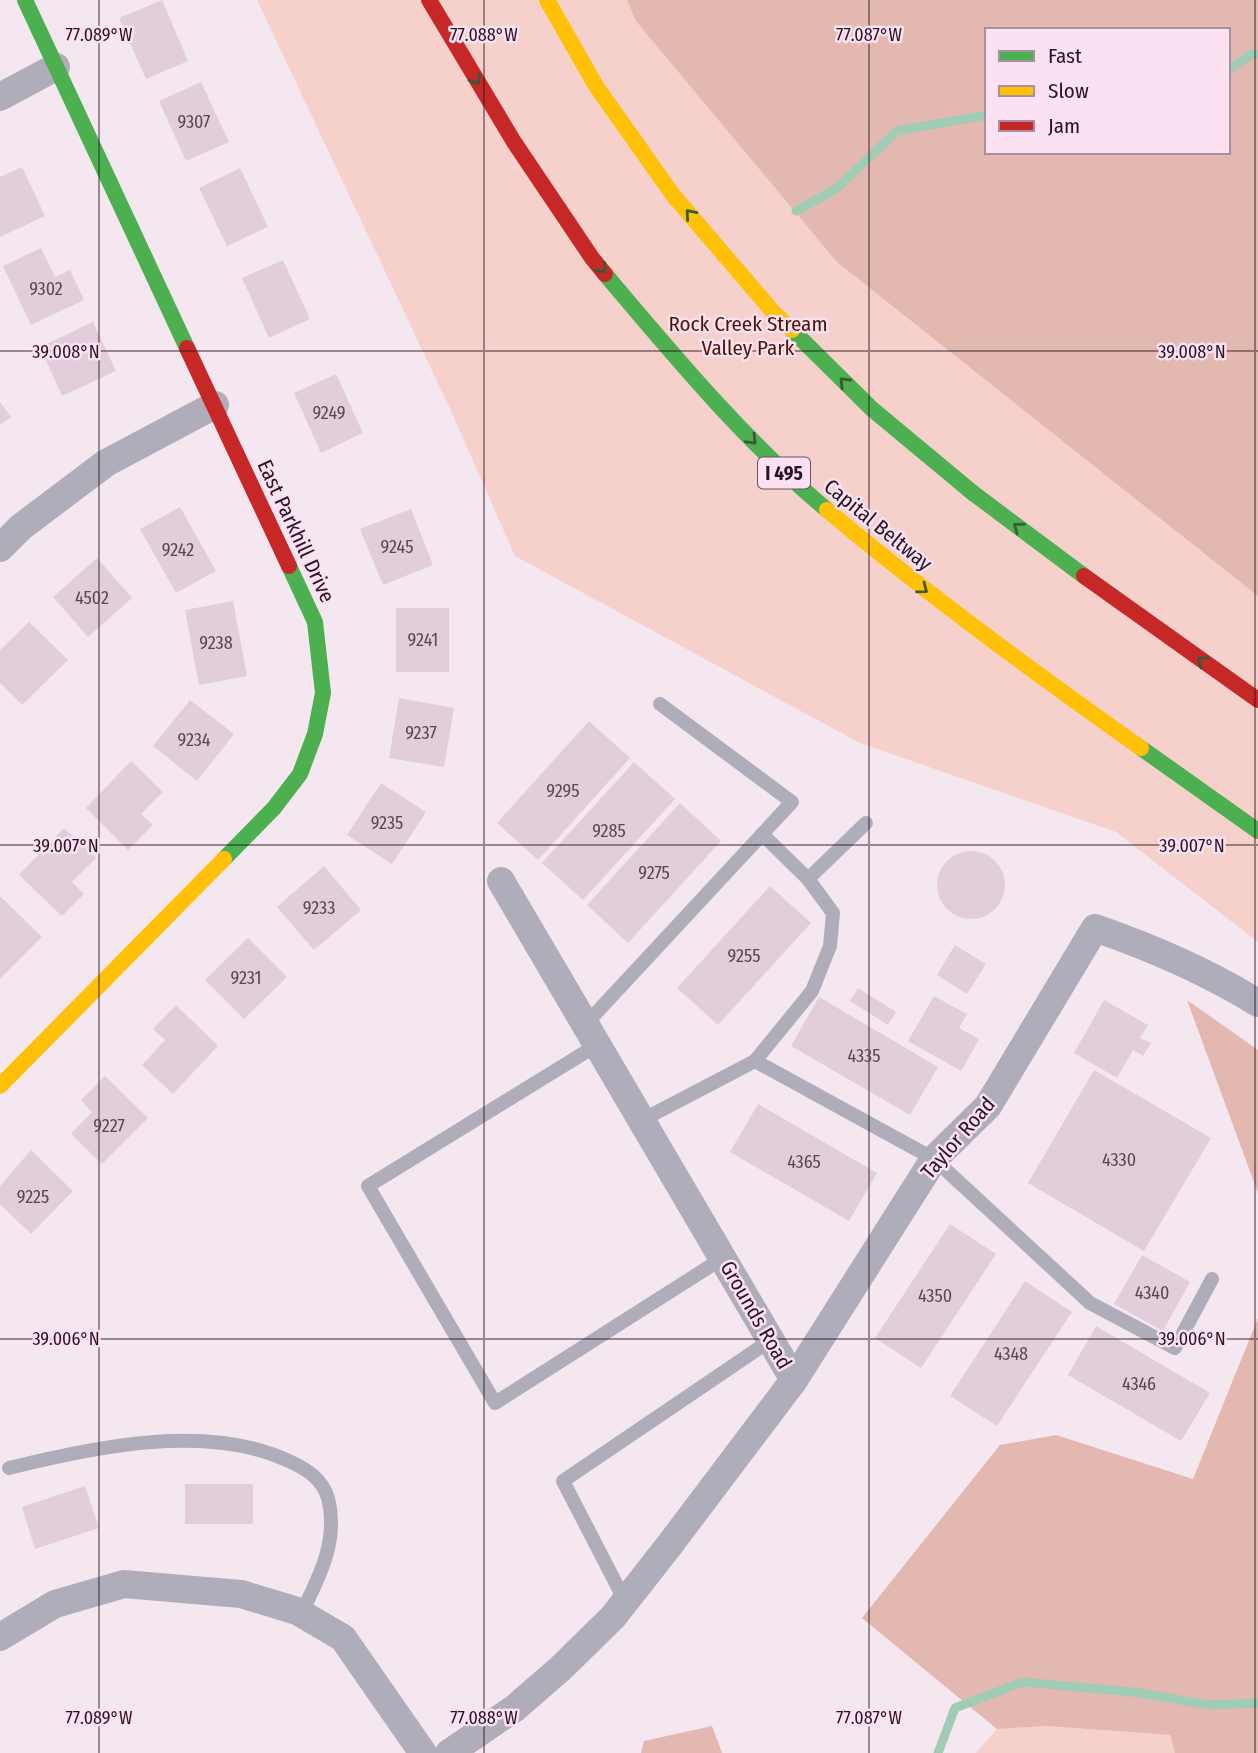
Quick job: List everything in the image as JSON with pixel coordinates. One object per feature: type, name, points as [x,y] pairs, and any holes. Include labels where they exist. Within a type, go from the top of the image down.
[{"type":"main road","name":"East Parkhill Drive","points":[[0,1086],[274,808],[300,774],[315,734],[323,693],[315,622],[25,0]]},
{"type":"main road","name":"Capital Beltway","points":[[429,0],[514,142],[592,258],[694,380],[790,479],[894,567],[1035,673],[1258,831]]},
{"type":"main road","points":[[547,0],[596,86],[673,195],[774,313],[862,400],[973,493],[1258,700]]},
{"type":"street","points":[[0,97],[56,68]]},
{"type":"street","points":[[0,548],[21,527],[106,463],[215,405]]},
{"type":"street","name":"Grounds Road","points":[[458,1751],[515,1708],[561,1668],[625,1601],[794,1380],[501,881]]},
{"type":"street","name":"Taylor Road","points":[[794,1380],[934,1159],[988,1106],[1095,928],[1158,950],[1220,979],[1258,1003]]},
{"type":"street","points":[[0,1637],[55,1605],[124,1584],[241,1594],[301,1614],[343,1638],[423,1753]]},
{"type":"lane","points":[[660,704],[792,802],[591,1035],[368,1186],[495,1404],[723,1258]]},
{"type":"lane","points":[[808,879],[866,823]]},
{"type":"lane","points":[[642,1121],[755,1061],[812,990],[830,946],[833,913],[808,879],[762,834]]},
{"type":"lane","points":[[755,1061],[934,1159],[1090,1303],[1175,1348],[1212,1279]]},
{"type":"lane","points":[[625,1601],[563,1480],[771,1340]]},
{"type":"lane","points":[[9,1468],[78,1450],[143,1442],[222,1443],[273,1453],[306,1469],[319,1480],[328,1497],[331,1523],[330,1545],[322,1572],[301,1614]]},
{"type":"green space","name":"Rock Creek Stream Valley Park","points":[[257,0],[1258,0],[1258,942],[1116,832],[860,743],[515,556],[451,411]]},
{"type":"green space","points":[[1046,1726],[1170,1735],[1175,1753],[976,1753],[997,1729]]},
{"type":"shaded area","points":[[627,0],[1258,0],[1258,596],[837,262],[636,21]]},
{"type":"shaded area","points":[[1187,1000],[1258,1050],[1258,1193]]},
{"type":"shaded area","points":[[1258,1318],[1258,1753],[1175,1753],[1170,1735],[1046,1726],[997,1729],[862,1618],[1000,1445],[1056,1435],[1193,1479]]},
{"type":"shaded area","points":[[712,1726],[722,1753],[641,1753],[644,1741]]},
{"type":"building","points":[[162,0],[188,61],[146,79],[119,18]]},
{"type":"building","points":[[201,82],[229,142],[186,161],[159,101]]},
{"type":"building","points":[[22,167],[45,216],[0,237],[0,177]]},
{"type":"building","points":[[240,168],[268,227],[227,246],[199,188]]},
{"type":"building","points":[[41,248],[55,277],[70,270],[84,300],[31,325],[3,266]]},
{"type":"building","points":[[283,260],[310,319],[269,338],[242,278]]},
{"type":"building","points":[[93,322],[116,371],[62,396],[40,347]]},
{"type":"building","points":[[336,374],[363,433],[321,453],[294,393]]},
{"type":"building","points":[[0,402],[11,417],[0,425]]},
{"type":"building","points":[[180,507],[216,571],[176,593],[140,529]]},
{"type":"building","points":[[411,509],[433,565],[383,585],[360,529]]},
{"type":"building","points":[[97,558],[132,598],[88,637],[53,597]]},
{"type":"building","points":[[233,601],[247,676],[199,685],[185,610]]},
{"type":"building","points":[[396,608],[449,608],[449,672],[396,672]]},
{"type":"building","points":[[29,622],[68,660],[22,705],[0,683],[0,650]]},
{"type":"building","points":[[399,698],[454,708],[444,767],[389,758]]},
{"type":"building","points":[[190,700],[234,734],[197,781],[153,746]]},
{"type":"building","points":[[589,721],[630,758],[538,860],[497,823]]},
{"type":"building","points":[[131,761],[163,792],[141,814],[153,825],[128,850],[86,808]]},
{"type":"building","points":[[634,762],[675,799],[583,900],[542,863]]},
{"type":"building","points":[[381,783],[426,812],[392,864],[347,835]]},
{"type":"building","points":[[680,803],[721,841],[628,943],[587,905]]},
{"type":"building","points":[[64,828],[96,858],[72,882],[84,894],[62,916],[19,875]]},
{"type":"building","points":[[971,851],[984,853],[995,861],[1003,872],[1003,898],[995,909],[984,917],[971,919],[958,917],[947,909],[939,898],[937,885],[939,872],[947,861],[958,853]]},
{"type":"building","points":[[324,866],[361,910],[314,950],[277,907]]},
{"type":"building","points":[[770,886],[811,923],[718,1025],[677,988]]},
{"type":"building","points":[[0,896],[42,937],[0,979]]},
{"type":"building","points":[[248,938],[287,977],[244,1019],[205,980]]},
{"type":"building","points":[[955,945],[986,964],[967,994],[937,975]]},
{"type":"building","points":[[858,988],[896,1012],[888,1025],[850,1001]]},
{"type":"building","points":[[934,996],[967,1014],[959,1028],[979,1039],[961,1071],[908,1041]]},
{"type":"building","points":[[819,997],[938,1067],[910,1115],[791,1046]]},
{"type":"building","points":[[1104,1000],[1148,1025],[1140,1038],[1151,1043],[1143,1056],[1133,1050],[1117,1078],[1074,1053]]},
{"type":"building","points":[[176,1005],[218,1046],[173,1094],[142,1065],[165,1040],[153,1029]]},
{"type":"building","points":[[1094,1070],[1211,1138],[1144,1251],[1028,1183]]},
{"type":"building","points":[[105,1076],[148,1118],[102,1164],[71,1134],[92,1112],[81,1100]]},
{"type":"building","points":[[758,1104],[877,1173],[849,1221],[730,1152]]},
{"type":"building","points":[[31,1150],[73,1191],[31,1234],[0,1204],[0,1186]]},
{"type":"building","points":[[950,1224],[996,1254],[921,1368],[875,1338]]},
{"type":"building","points":[[1142,1255],[1190,1282],[1163,1331],[1114,1304]]},
{"type":"building","points":[[1025,1281],[1072,1312],[997,1426],[950,1396]]},
{"type":"building","points":[[1096,1326],[1210,1393],[1181,1441],[1068,1375]]},
{"type":"building","points":[[185,1484],[253,1484],[253,1524],[185,1524]]},
{"type":"building","points":[[85,1486],[99,1528],[35,1549],[22,1507]]},
{"type":"waterway","points":[[1230,69],[1252,54],[1258,54]]},
{"type":"waterway","points":[[796,211],[836,189],[897,131],[985,115]]},
{"type":"waterway","points":[[938,1753],[955,1708],[1022,1682],[1133,1692],[1210,1705],[1258,1703]]},
{"type":"traffic: fast","points":[[25,0],[187,348]]},
{"type":"traffic: fast","points":[[605,274],[684,367],[739,426],[827,510]]},
{"type":"traffic: fast","points":[[792,330],[872,409],[973,493],[1084,576]]},
{"type":"traffic: fast","points":[[224,859],[274,808],[300,774],[315,734],[323,693],[315,622],[289,566]]},
{"type":"traffic: fast","points":[[1141,748],[1258,831]]},
{"type":"traffic: slow","points":[[547,0],[596,86],[673,195],[774,313],[792,330]]},
{"type":"traffic: slow","points":[[827,510],[982,632],[1141,748]]},
{"type":"traffic: slow","points":[[0,1086],[224,859]]},
{"type":"traffic: jam","points":[[429,0],[514,142],[605,274]]},
{"type":"traffic: jam","points":[[187,348],[289,566]]},
{"type":"traffic: jam","points":[[1084,576],[1258,700]]}]
